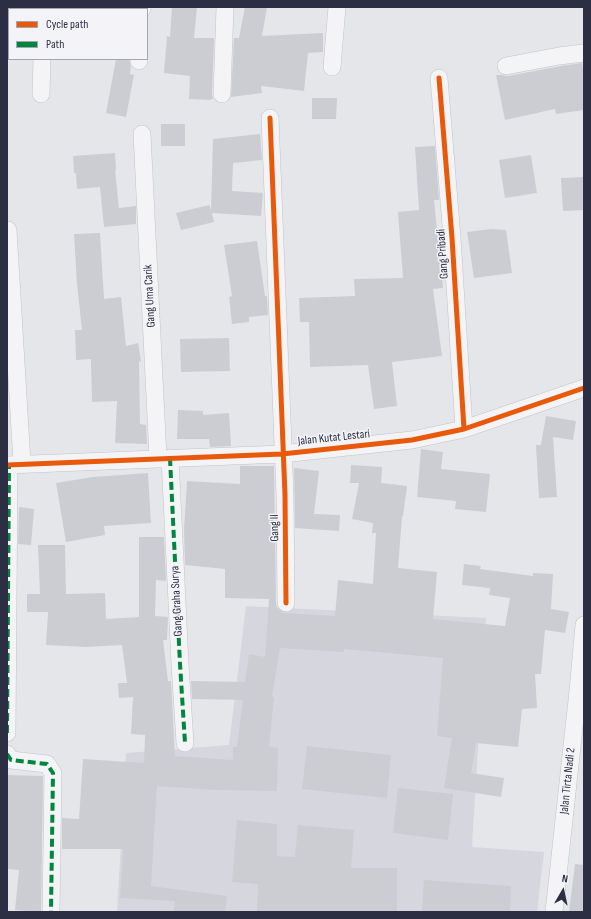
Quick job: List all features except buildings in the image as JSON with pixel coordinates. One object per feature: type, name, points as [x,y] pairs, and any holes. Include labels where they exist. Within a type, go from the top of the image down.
[{"type":"street","points":[[222,94],[225,7]]},
{"type":"street","points":[[332,67],[337,7]]},
{"type":"street","points":[[506,66],[584,53]]},
{"type":"street","points":[[41,94],[42,60]]},
{"type":"street","name":"Gang Pribadi","points":[[439,78],[452,238],[464,429]]},
{"type":"street","name":"Gang II","points":[[270,118],[282,454],[285,495],[286,603]]},
{"type":"street","name":"Gang Uma Carik","points":[[142,134],[164,458]]},
{"type":"street","points":[[7,733],[13,464],[8,230]]},
{"type":"street","name":"Jalan Kutat Lestari","points":[[13,464],[282,454],[412,440],[464,429],[584,388]]},
{"type":"street","name":"Gang Graha Surya","points":[[164,458],[185,743]]},
{"type":"street","name":"Jalan Tirta Nadi 2","points":[[554,912],[584,625]]},
{"type":"street","points":[[7,754],[11,760],[47,764],[53,774],[52,912]]},
{"type":"shaded area","points":[[246,606],[486,618],[472,847],[544,852],[537,912],[117,912],[126,753],[229,745]]},
{"type":"marked path","points":[[170,458],[185,743]]},
{"type":"marked path","points":[[7,733],[9,465]]},
{"type":"marked path","points":[[7,754],[11,760],[47,764],[53,773],[51,912]]},
{"type":"cycle path","points":[[439,78],[452,238],[464,429]]},
{"type":"cycle path","points":[[270,118],[285,495],[286,603]]},
{"type":"cycle path","points":[[7,465],[282,454],[412,440],[464,429],[584,388]]}]
